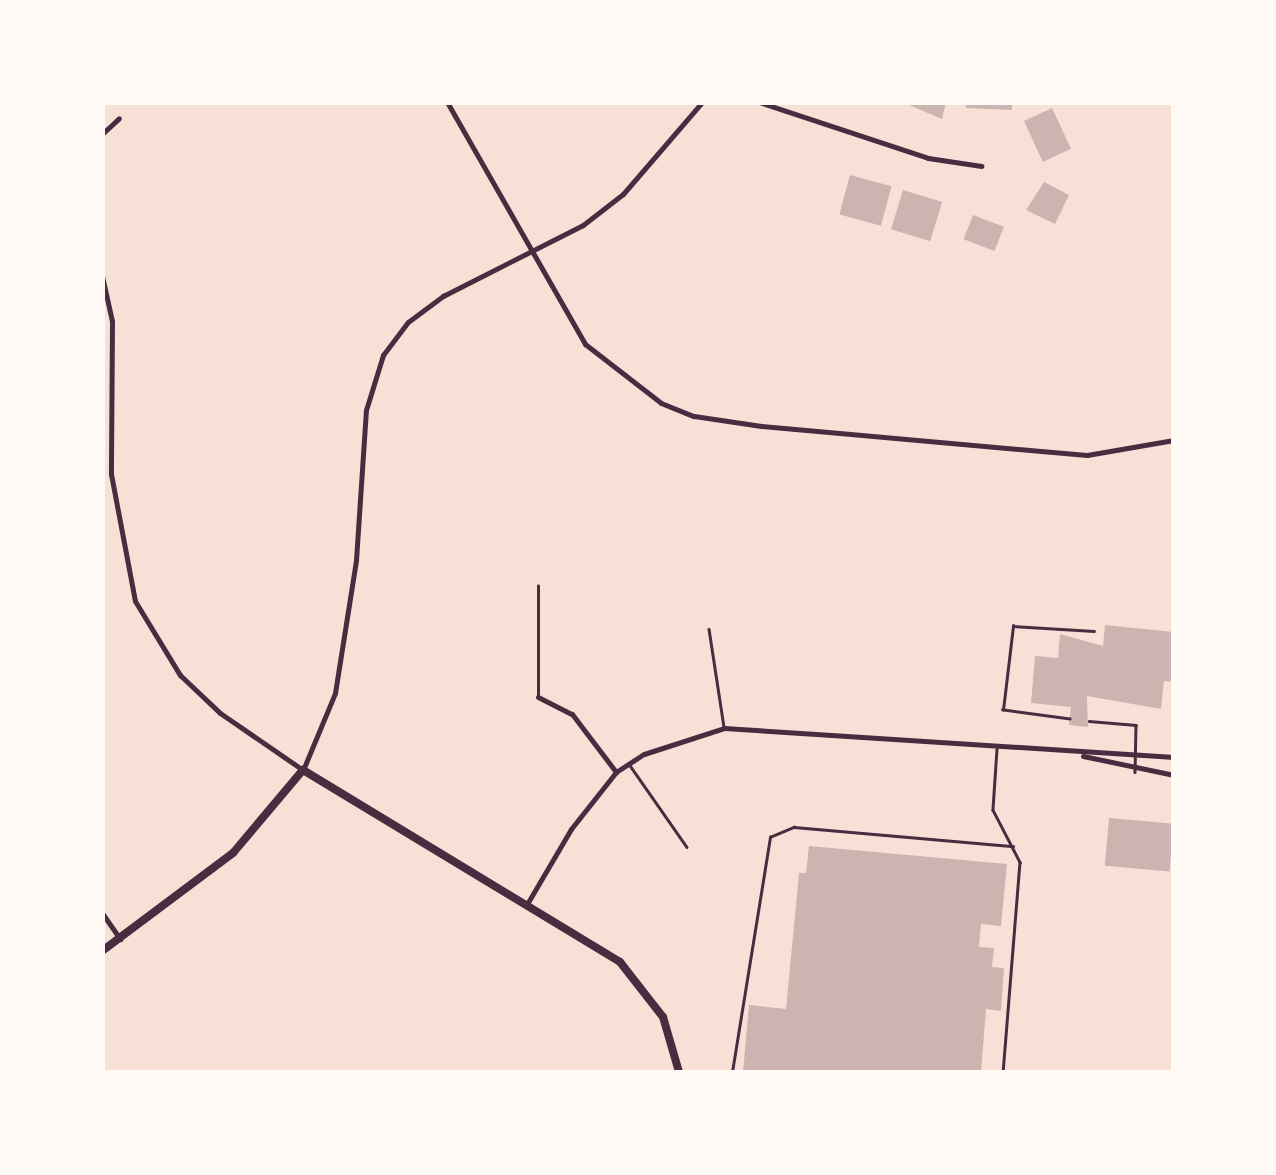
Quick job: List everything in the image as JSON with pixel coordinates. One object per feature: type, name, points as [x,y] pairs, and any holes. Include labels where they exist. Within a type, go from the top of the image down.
[{"type":"street","points":[[447,102],[592,353],[631,385],[694,416],[1086,456],[1174,440]]},
{"type":"street","points":[[102,951],[233,854],[304,770],[336,693],[356,560],[366,410],[383,356],[422,310],[623,194],[702,102]]},
{"type":"street","points":[[759,102],[928,158],[981,166]]},
{"type":"street","points":[[102,134],[119,118]]},
{"type":"street","points":[[102,276],[112,321],[106,474],[130,584],[158,642],[180,676],[220,713],[304,770],[595,942],[649,993],[679,1072]]},
{"type":"street","points":[[538,697],[572,714],[616,772]]},
{"type":"street","points":[[527,904],[572,829],[616,772],[628,762],[724,728],[1075,754],[1174,757]]},
{"type":"street","points":[[1075,754],[1135,772],[1174,775]]},
{"type":"street","points":[[102,913],[120,939]]},
{"type":"lane","points":[[538,586],[538,697]]},
{"type":"lane","points":[[1070,719],[1004,710],[1012,626],[1094,631]]},
{"type":"lane","points":[[709,629],[724,728]]},
{"type":"lane","points":[[1089,721],[1136,725],[1135,772]]},
{"type":"lane","points":[[997,748],[993,810],[1014,846],[1020,882],[1003,1072]]},
{"type":"lane","points":[[628,762],[686,847]]},
{"type":"lane","points":[[732,1072],[770,837],[794,827],[1014,846]]},
{"type":"building","points":[[902,102],[946,102],[942,119]]},
{"type":"building","points":[[966,102],[1012,102],[1012,110],[966,108]]},
{"type":"building","points":[[1052,108],[1071,149],[1043,162],[1024,121]]},
{"type":"building","points":[[850,175],[892,186],[881,226],[839,215]]},
{"type":"building","points":[[1044,182],[1069,195],[1055,224],[1026,210]]},
{"type":"building","points":[[903,190],[942,202],[930,241],[891,229]]},
{"type":"building","points":[[973,215],[1004,227],[994,251],[964,239]]},
{"type":"building","points":[[1105,625],[1174,632],[1174,682],[1164,681],[1161,709],[1087,696],[1088,727],[1069,725],[1071,707],[1031,703],[1035,656],[1058,658],[1060,634],[1103,646]]},
{"type":"building","points":[[1109,818],[1174,824],[1170,871],[1105,866]]},
{"type":"building","points":[[809,846],[1007,864],[1001,926],[981,924],[979,947],[994,948],[992,967],[1004,968],[1001,1011],[986,1009],[981,1072],[743,1072],[749,1005],[786,1009],[799,873],[806,873]]}]
